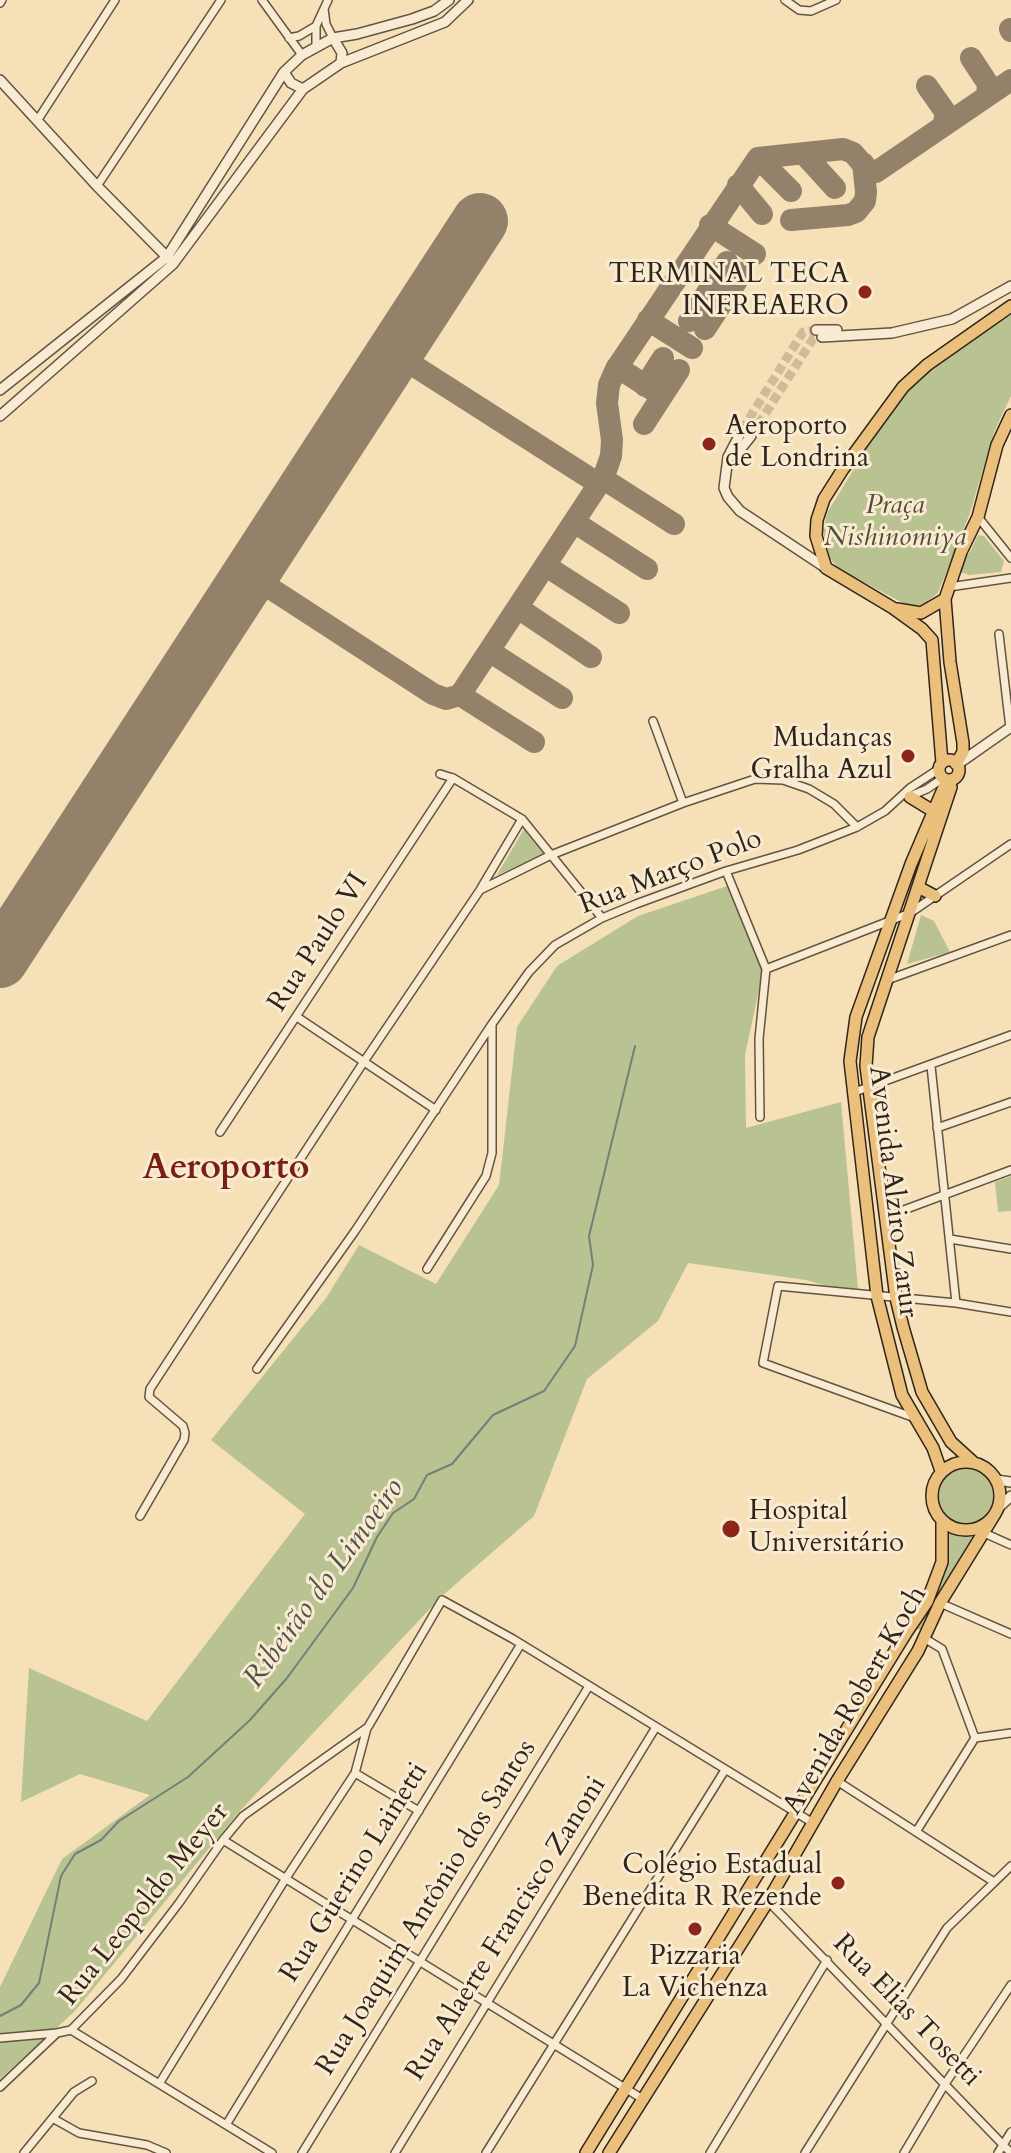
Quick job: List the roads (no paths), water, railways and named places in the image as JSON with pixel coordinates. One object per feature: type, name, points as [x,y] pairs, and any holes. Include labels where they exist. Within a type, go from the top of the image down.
[{"type":"main road","points":[[945,774],[932,640],[893,608],[826,568],[819,549],[817,520],[824,499],[857,448],[889,403],[914,375],[1011,306]]},
{"type":"main road","points":[[945,774],[948,760],[956,764],[963,752],[950,662],[947,593],[961,552],[978,517],[997,445],[1008,430],[1011,415]]},
{"type":"main road","points":[[893,608],[921,613],[947,593]]},
{"type":"main road","points":[[934,664],[950,662]]},
{"type":"main road","name":"Avenida Alziro Zarur","points":[[941,1471],[933,1448],[902,1395],[877,1296],[850,1061],[856,1017],[945,774]]},
{"type":"main road","name":"Avenida Alziro Zarur","points":[[945,774],[918,887],[868,1037],[866,1066],[896,1298],[922,1392],[951,1442],[973,1462]]},
{"type":"main road","points":[[906,797],[933,811]]},
{"type":"main road","points":[[918,887],[935,896]]},
{"type":"main road","points":[[962,1461],[973,1462],[991,1472],[1000,1499],[995,1513],[984,1525],[962,1530],[942,1520],[936,1512],[932,1491],[941,1471],[962,1461]]},
{"type":"main road","name":"Avenida Robert Koch","points":[[614,2151],[641,2098],[768,1901],[837,1781],[918,1651],[940,1603],[995,1513]]},
{"type":"main road","name":"Avenida Robert Koch","points":[[586,2153],[927,1602],[938,1579],[943,1551],[942,1520]]},
{"type":"main road","points":[[904,1637],[924,1638]]},
{"type":"main road","points":[[904,1637],[918,1651]]},
{"type":"street","points":[[37,121],[115,0]]},
{"type":"street","points":[[97,186],[221,0]]},
{"type":"street","points":[[262,0],[302,55]]},
{"type":"street","points":[[0,390],[170,260],[284,72],[302,55],[333,38],[423,15],[449,0]]},
{"type":"street","points":[[0,416],[170,260],[303,89],[341,63],[445,22],[468,0]]},
{"type":"street","points":[[785,0],[799,10],[811,11],[836,0]]},
{"type":"street","points":[[326,3],[326,24],[342,53],[341,63]]},
{"type":"street","points":[[316,46],[316,26],[326,3]]},
{"type":"street","points":[[289,38],[316,26]]},
{"type":"street","points":[[284,72],[291,83],[303,89]]},
{"type":"street","points":[[0,80],[170,260]]},
{"type":"street","points":[[819,333],[892,333],[959,316],[1011,286]]},
{"type":"street","points":[[746,433],[743,446],[728,457],[724,488],[734,505],[772,534],[826,568]]},
{"type":"street","points":[[978,517],[1011,558]]},
{"type":"street","points":[[947,593],[1011,578]]},
{"type":"street","points":[[956,764],[1010,727],[999,634]]},
{"type":"street","points":[[653,721],[683,803]]},
{"type":"street","points":[[440,774],[453,778],[522,819],[602,918]]},
{"type":"street","name":"Rua Março Polo","points":[[257,1369],[355,1231],[492,1024],[529,972],[555,945],[602,918],[726,871],[798,850],[857,827],[906,797],[910,788],[945,774]]},
{"type":"street","name":"Rua Paulo VI","points":[[220,1132],[453,778]]},
{"type":"street","points":[[480,890],[551,855],[683,803],[755,779],[783,780],[809,789],[834,804],[857,827]]},
{"type":"street","points":[[140,1516],[184,1440],[185,1433],[183,1426],[149,1397],[150,1389],[480,890],[522,819]]},
{"type":"street","points":[[766,969],[910,913],[1011,844]]},
{"type":"street","points":[[726,871],[766,969],[759,1039],[760,1117]]},
{"type":"street","points":[[887,980],[1011,935]]},
{"type":"street","points":[[297,1017],[436,1110]]},
{"type":"street","points":[[427,1269],[486,1176],[492,1153],[492,1024]]},
{"type":"street","points":[[852,1093],[1011,1035]]},
{"type":"street","points":[[931,1066],[956,1303]]},
{"type":"street","points":[[937,1128],[1011,1102]]},
{"type":"street","points":[[885,1217],[1011,1170]]},
{"type":"street","points":[[950,1239],[1011,1249]]},
{"type":"street","points":[[915,1418],[763,1363],[778,1286],[956,1303],[1011,1312]]},
{"type":"street","points":[[996,1480],[1011,1482]]},
{"type":"street","name":"Avenida Robert Koch","points":[[995,1513],[1011,1496]]},
{"type":"street","points":[[982,1532],[1011,1545]]},
{"type":"street","name":"Rua Leopoldo Meyer","points":[[71,2030],[121,1979],[243,1816],[368,1727],[442,1600],[521,1644]]},
{"type":"street","points":[[940,1603],[1011,1634]]},
{"type":"street","points":[[924,1638],[941,1647],[975,1738]]},
{"type":"street","points":[[521,1644],[813,1823]]},
{"type":"street","name":"Rua Guerino Lainetti","points":[[226,2125],[521,1644]]},
{"type":"street","name":"Rua Joaquim Antônio dos Santos","points":[[302,2153],[589,1686]]},
{"type":"street","points":[[159,2084],[355,1773],[368,1727]]},
{"type":"street","name":"Rua Alaerte Francisco Zanoni","points":[[395,2153],[656,1727]]},
{"type":"street","points":[[916,1832],[975,1738],[1011,1733]]},
{"type":"street","points":[[486,2153],[725,1770]]},
{"type":"street","points":[[355,1773],[419,1811]]},
{"type":"street","points":[[837,1781],[994,1882]]},
{"type":"street","points":[[223,1840],[641,2098]]},
{"type":"street","points":[[805,2153],[947,1928],[1011,1866]]},
{"type":"street","name":"Rua Elias Tosetti","points":[[768,1901],[1011,2153]]},
{"type":"street","points":[[710,2153],[827,1960]]},
{"type":"street","points":[[904,2153],[945,2084],[1011,1985]]},
{"type":"street","points":[[0,2038],[71,2030],[272,2153]]},
{"type":"street","points":[[0,2087],[57,2033]]},
{"type":"street","points":[[24,2153],[74,2092],[92,2081]]},
{"type":"street","points":[[54,2119],[79,2133],[147,2145],[166,2153]]},
{"type":"street","points":[[998,2153],[1011,2132]]},
{"type":"waterway","name":"Ribeirão do Limoeiro","points":[[0,2016],[21,2005],[39,1983],[61,1876],[75,1854],[101,1840],[119,1821],[188,1777],[250,1720],[287,1678],[353,1588],[377,1537],[393,1513],[414,1499],[427,1475],[452,1464],[493,1415],[544,1391],[575,1346],[593,1265],[589,1236],[635,1046]]},
{"type":"tunnel","points":[[742,430],[803,332],[816,330]]},
{"type":"tunnel","points":[[751,436],[813,339],[822,337]]},
{"type":"place","name":"TERMINAL TECA INFREAERO","points":[[865,292]]},
{"type":"place","name":"Aeroporto de Londrina","points":[[709,444]]},
{"type":"place","name":"Mudanças Gralha Azul","points":[[908,756]]},
{"type":"place","name":"Hospital Universitário","points":[[731,1529]]},
{"type":"place","name":"Colégio Estadual Benedita R Rezende","points":[[838,1883]]},
{"type":"place","name":"Pizzaria La Vichenza","points":[[695,1929]]},
{"type":"district","name":"Aeroporto","points":[[226,1170]]},
{"type":"park label","name":"Praça Nishinomiya","points":[[895,523]]}]
